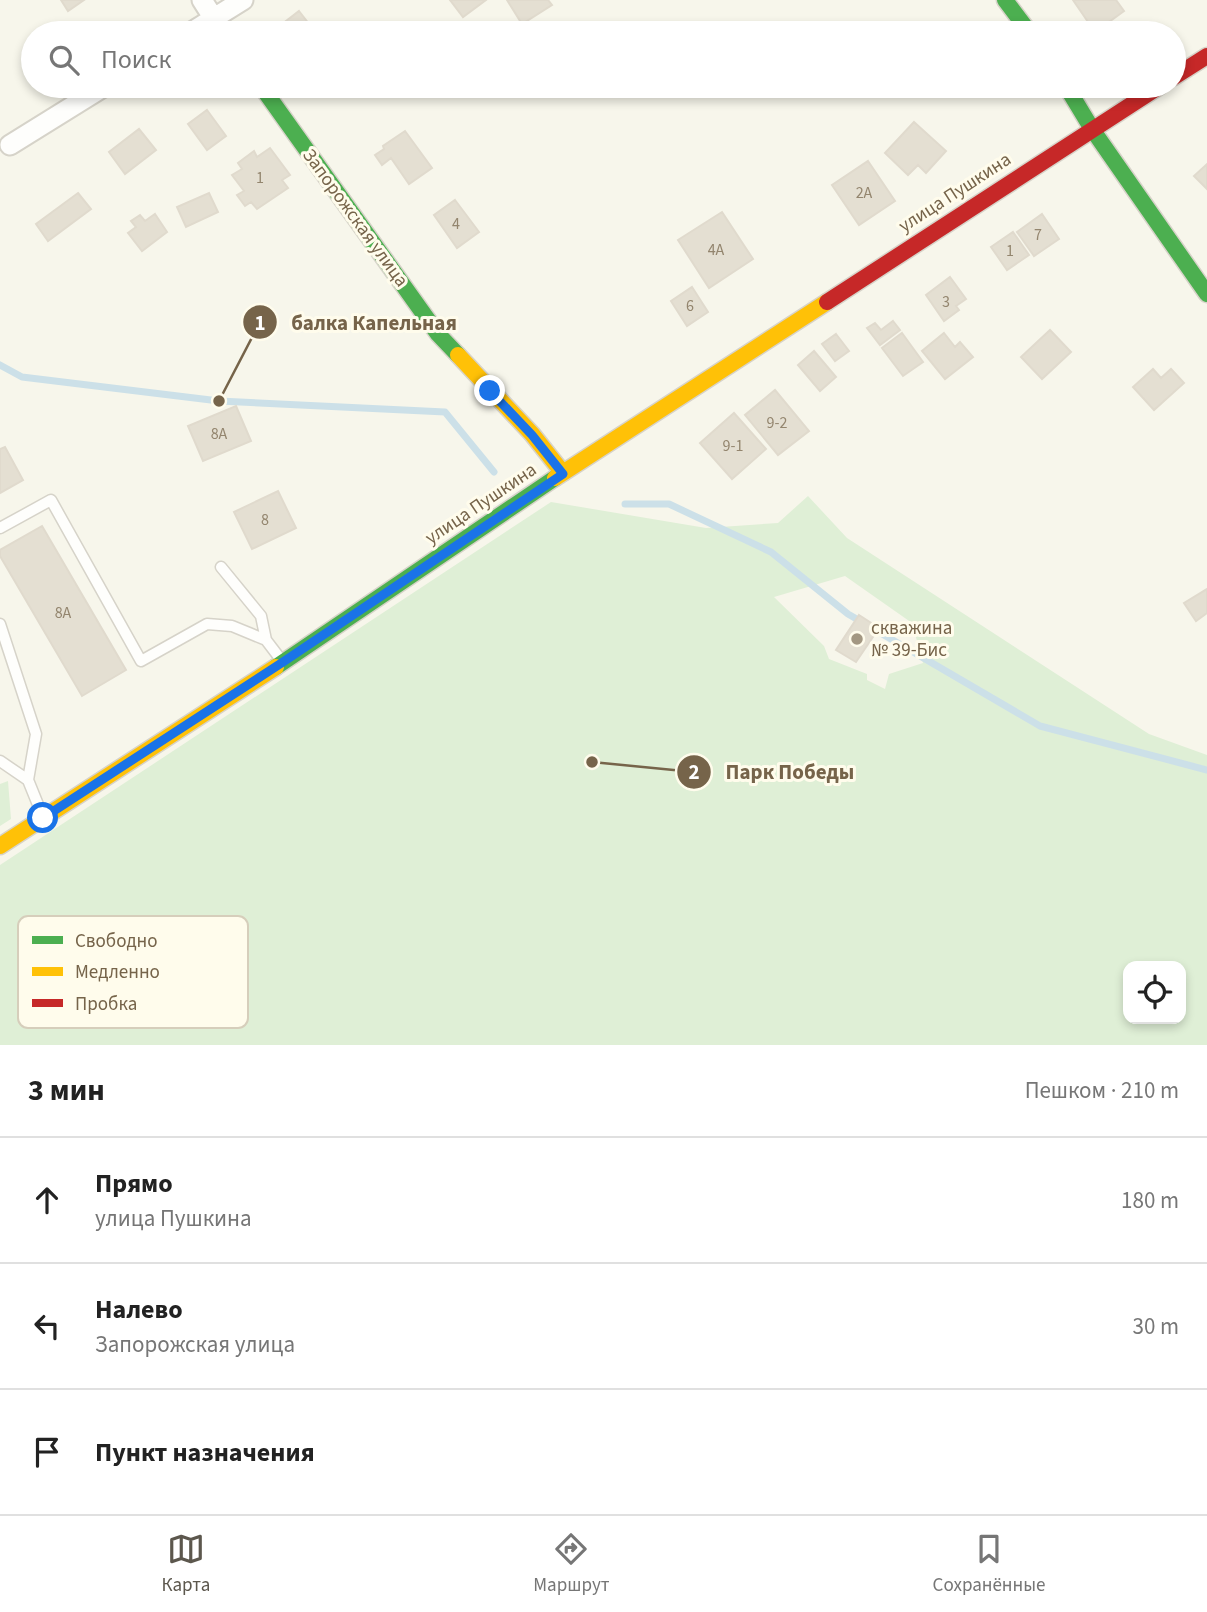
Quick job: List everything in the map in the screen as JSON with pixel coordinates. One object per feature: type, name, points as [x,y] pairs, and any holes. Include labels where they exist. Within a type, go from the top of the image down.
[{"type":"street","points":[[202,0],[215,21]]},
{"type":"street","points":[[223,21],[243,0]]},
{"type":"street","points":[[1004,0],[1021,21]]},
{"type":"street","points":[[1186,69],[1207,56]]},
{"type":"street","points":[[10,145],[86,98]]},
{"type":"street","name":"Запорожская улица","points":[[270,98],[438,334],[532,435],[560,476]]},
{"type":"street","points":[[1073,98],[1207,293]]},
{"type":"street","name":"улица Пушкина","points":[[0,846],[283,662],[512,507],[1141,98]]},
{"type":"lane","points":[[0,528],[51,500],[141,661],[207,624],[232,626],[267,640]]},
{"type":"lane","points":[[221,567],[261,616],[267,640],[283,662]]},
{"type":"lane","points":[[0,624],[36,734],[28,780],[43,818]]},
{"type":"lane","points":[[0,761],[28,780]]},
{"type":"green space","points":[[808,496],[847,538],[1149,734],[1207,755],[1207,1045],[0,1045],[0,865],[551,502],[706,528],[778,523]],"holes":[[[845,576],[912,623],[923,663],[889,674],[885,689],[867,680],[867,674],[829,659],[824,646],[774,597]]]},
{"type":"green space","points":[[8,781],[11,819],[0,826],[0,784]]},
{"type":"building","points":[[61,0],[84,0],[68,11]]},
{"type":"building","points":[[450,0],[486,0],[463,17]]},
{"type":"building","points":[[507,0],[548,0],[552,5],[527,21],[520,21]]},
{"type":"building","points":[[1073,0],[1116,0],[1124,11],[1110,21],[1087,21]]},
{"type":"building","points":[[299,11],[307,21],[286,21]]},
{"type":"building","points":[[207,110],[226,136],[207,150],[188,124]]},
{"type":"building","points":[[914,122],[946,151],[926,173],[918,165],[908,175],[885,153]]},
{"type":"building","points":[[139,129],[156,150],[125,174],[109,152]]},
{"type":"building","points":[[405,131],[432,168],[409,184],[391,158],[382,165],[375,155]]},
{"type":"building","points":[[270,148],[290,175],[282,180],[288,188],[257,209],[251,202],[245,206],[237,195],[244,191],[232,175],[242,169],[238,163],[254,151],[257,157]]},
{"type":"building","points":[[868,161],[895,201],[859,225],[832,185]]},
{"type":"building","points":[[1207,164],[1207,189],[1194,176]]},
{"type":"building","points":[[78,193],[91,209],[48,241],[36,224]]},
{"type":"building","points":[[209,193],[218,212],[186,227],[177,207]]},
{"type":"building","points":[[455,200],[479,232],[457,248],[434,215]]},
{"type":"building","points":[[722,212],[753,259],[709,288],[678,240]]},
{"type":"building","points":[[155,214],[167,232],[142,251],[128,233],[136,227],[131,221],[140,215],[145,221]]},
{"type":"building","points":[[1042,214],[1059,239],[1034,256],[1017,232]]},
{"type":"building","points":[[1013,232],[1029,255],[1007,270],[991,247]]},
{"type":"building","points":[[950,277],[966,299],[956,306],[959,310],[944,321],[926,295]]},
{"type":"building","points":[[692,287],[708,312],[687,326],[671,301]]},
{"type":"building","points":[[893,321],[900,330],[880,345],[867,328],[875,323],[881,330]]},
{"type":"building","points":[[1050,330],[1071,352],[1042,379],[1021,357]]},
{"type":"building","points":[[902,333],[923,362],[903,376],[882,348]]},
{"type":"building","points":[[944,333],[955,347],[960,342],[973,357],[945,379],[922,351]]},
{"type":"building","points":[[836,334],[849,351],[835,361],[822,344]]},
{"type":"building","points":[[814,351],[836,377],[820,391],[798,365]]},
{"type":"building","points":[[1153,369],[1161,378],[1171,369],[1184,383],[1154,410],[1133,387]]},
{"type":"building","points":[[775,390],[809,431],[778,455],[745,415]]},
{"type":"building","points":[[236,406],[251,441],[203,461],[188,426]]},
{"type":"building","points":[[734,413],[766,449],[732,479],[700,443]]},
{"type":"building","points":[[5,447],[23,480],[0,493],[0,449]]},
{"type":"building","points":[[278,491],[296,528],[252,549],[234,512]]},
{"type":"building","points":[[42,526],[126,670],[82,696],[0,556],[0,550]]},
{"type":"building","points":[[1207,589],[1207,613],[1196,621],[1184,603]]},
{"type":"building","name":"скважина № 39-Бис","points":[[859,615],[879,628],[856,662],[836,650]]},
{"type":"waterway","points":[[0,365],[22,377],[219,401],[445,412],[494,472]]},
{"type":"waterway","points":[[625,504],[669,504],[771,552],[848,614],[1040,726],[1207,770]]},
{"type":"traffic: fast","points":[[1005,0],[1021,21]]},
{"type":"traffic: fast","points":[[270,98],[438,334],[458,355]]},
{"type":"traffic: fast","points":[[1073,98],[1207,294]]},
{"type":"traffic: fast","points":[[276,667],[555,478]]},
{"type":"traffic: slow","points":[[555,478],[827,302]]},
{"type":"traffic: slow","points":[[458,355],[532,434],[563,473]]},
{"type":"traffic: slow","points":[[0,846],[276,667]]},
{"type":"traffic: jam","points":[[1186,69],[1207,56]]},
{"type":"traffic: jam","points":[[827,302],[1142,98]]},
{"type":"place","name":"балка Капельная","points":[[219,401]]},
{"type":"place","name":"скважина № 39-Бис","points":[[857,639]]},
{"type":"place","name":"Парк Победы","points":[[592,762]]},
{"type":"route","points":[[43,818],[283,662],[563,474],[532,435],[490,391]]}]
